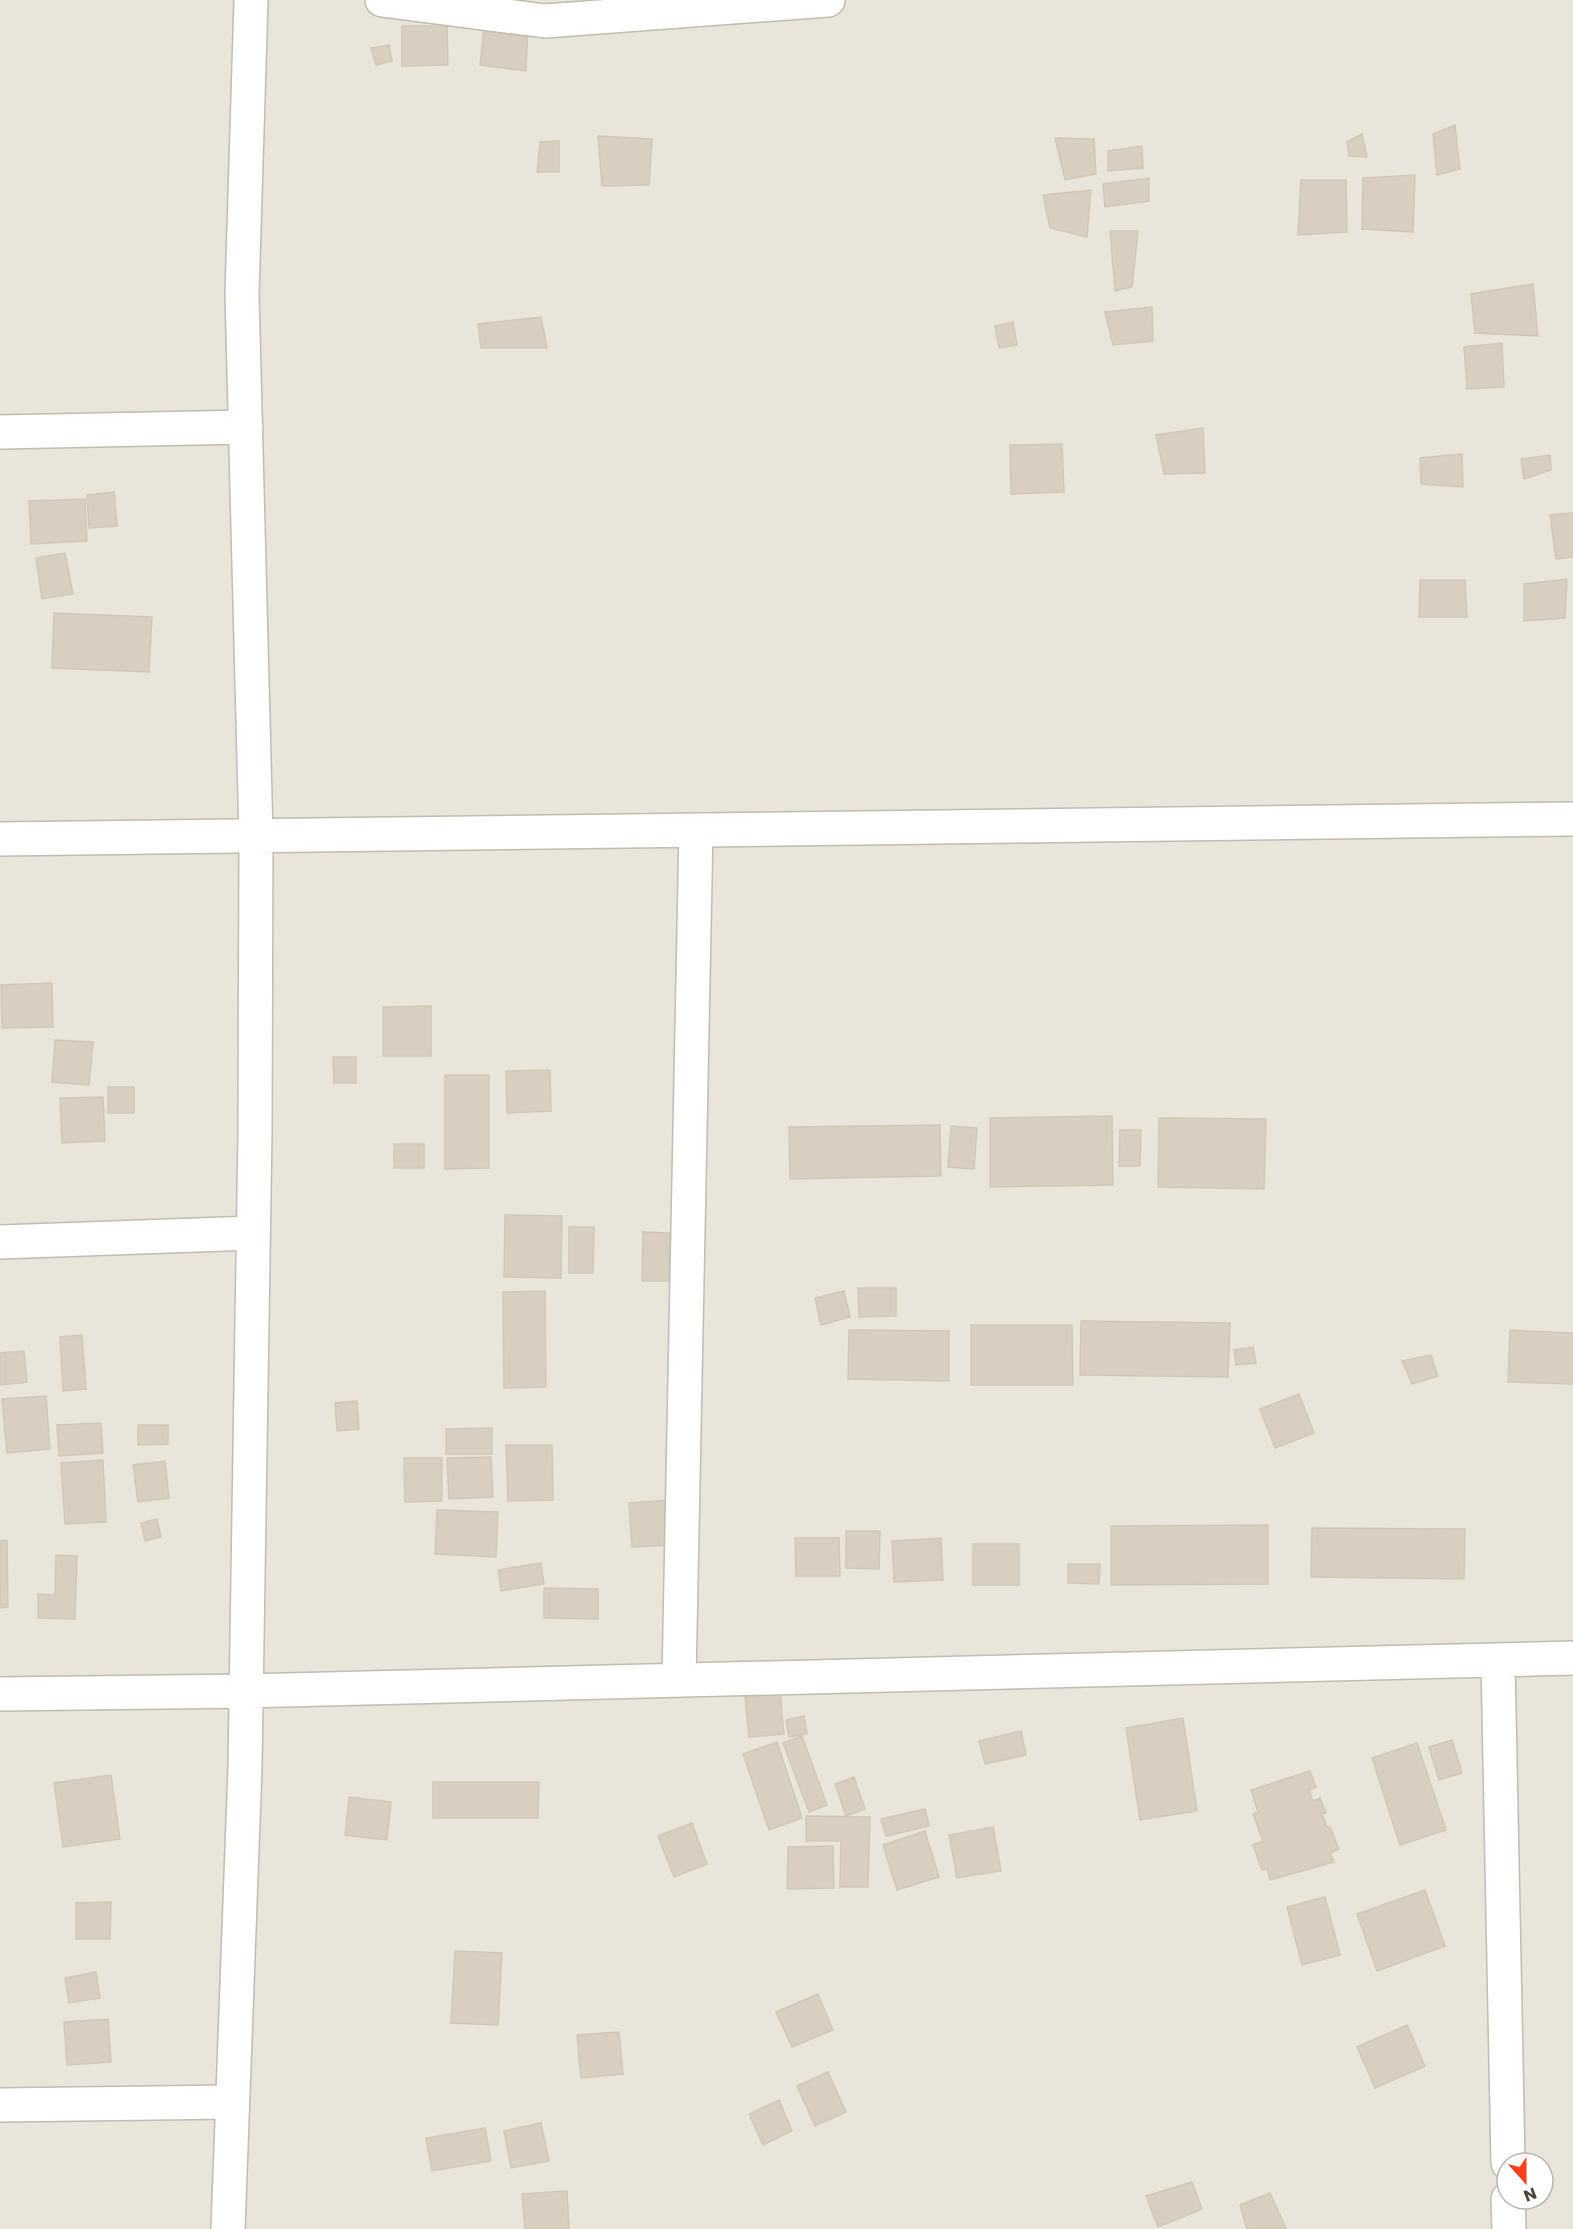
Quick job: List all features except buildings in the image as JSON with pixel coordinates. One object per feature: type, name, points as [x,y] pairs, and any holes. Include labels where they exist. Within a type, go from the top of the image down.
[{"type":"street","points":[[228,2229],[246,1691],[253,1233],[256,836],[242,294],[251,0]]},
{"type":"street","points":[[382,0],[545,21],[828,0]]},
{"type":"street","points":[[0,432],[246,427]]},
{"type":"street","points":[[0,839],[1573,819]]},
{"type":"street","points":[[679,1680],[696,830]]},
{"type":"street","points":[[0,1242],[253,1233]]},
{"type":"street","points":[[0,1694],[246,1691],[1573,1658]]},
{"type":"street","points":[[1498,1660],[1508,2151]]},
{"type":"street","points":[[0,2105],[232,2102]]},
{"type":"street","points":[[1508,2211],[1509,2229]]},
{"type":"shaded area","points":[[0,0],[1573,0],[1573,2229],[0,2229]]}]
